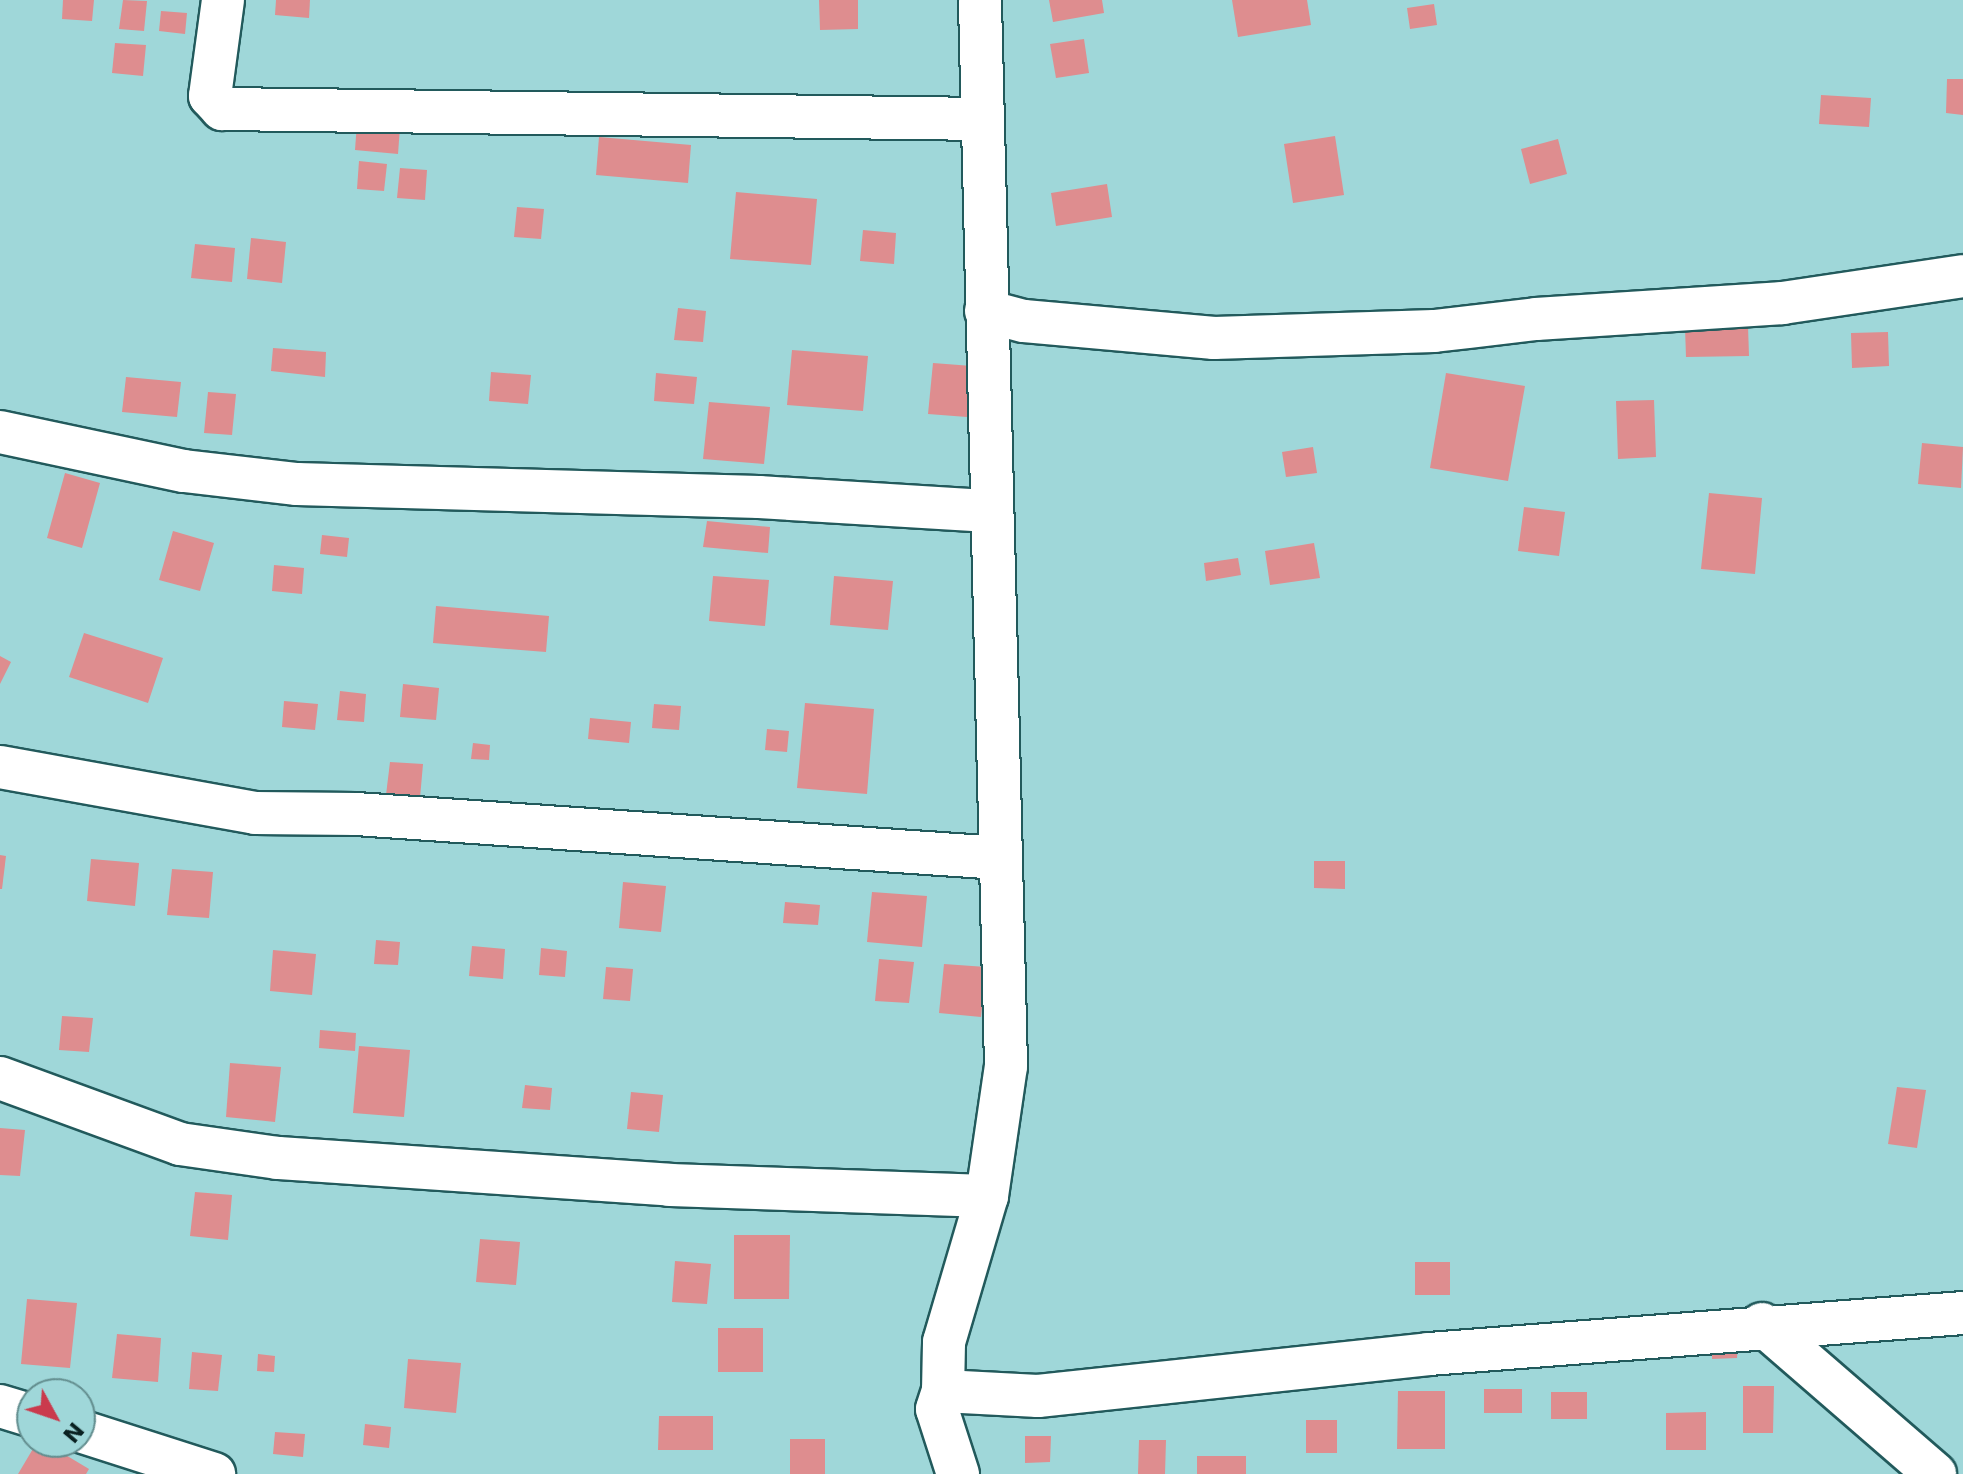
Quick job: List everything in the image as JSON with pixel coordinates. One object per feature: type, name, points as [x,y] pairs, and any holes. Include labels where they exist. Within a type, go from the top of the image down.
[{"type":"street","points":[[223,0],[210,96],[222,109],[982,119]]},
{"type":"street","points":[[958,1474],[937,1409],[943,1391],[944,1342],[987,1196],[1006,1066],[990,511],[980,0]]},
{"type":"street","points":[[986,311],[1024,321],[1214,338],[1434,331],[1783,303],[1963,276]]},
{"type":"street","points":[[0,432],[184,471],[297,484],[759,497],[990,511]]},
{"type":"street","points":[[0,767],[255,813],[356,814],[999,858]]},
{"type":"street","points":[[0,1078],[180,1144],[278,1158],[670,1185],[987,1196]]},
{"type":"street","points":[[943,1391],[1038,1396],[1187,1377],[1762,1324],[1963,1313]]},
{"type":"street","points":[[1762,1324],[1935,1474]]},
{"type":"street","points":[[96,1436],[214,1474]]},
{"type":"building","points":[[63,0],[94,0],[92,21],[62,19]]},
{"type":"building","points":[[123,0],[147,1],[144,31],[119,29]]},
{"type":"building","points":[[276,0],[310,0],[309,18],[275,15]]},
{"type":"building","points":[[819,0],[858,0],[858,29],[820,30]]},
{"type":"building","points":[[1049,0],[1102,0],[1104,13],[1053,22]]},
{"type":"building","points":[[1232,0],[1307,0],[1311,25],[1238,37]]},
{"type":"building","points":[[1434,4],[1437,25],[1410,29],[1407,8]]},
{"type":"building","points":[[161,11],[187,13],[185,34],[159,31]]},
{"type":"building","points":[[1084,39],[1089,73],[1056,78],[1050,44]]},
{"type":"building","points":[[115,43],[146,45],[143,76],[112,73]]},
{"type":"building","points":[[1947,79],[1963,79],[1963,115],[1946,113]]},
{"type":"building","points":[[1821,95],[1871,98],[1869,127],[1819,124]]},
{"type":"building","points":[[357,123],[400,127],[398,154],[355,150]]},
{"type":"building","points":[[1335,136],[1344,195],[1293,203],[1284,144]]},
{"type":"building","points":[[599,137],[691,145],[688,183],[596,175]]},
{"type":"building","points":[[1558,139],[1567,174],[1530,184],[1521,149]]},
{"type":"building","points":[[359,161],[387,164],[384,191],[357,189]]},
{"type":"building","points":[[400,168],[427,170],[425,200],[397,198]]},
{"type":"building","points":[[1107,184],[1112,217],[1056,226],[1051,193]]},
{"type":"building","points":[[736,192],[817,199],[811,265],[730,259]]},
{"type":"building","points":[[517,207],[544,209],[541,239],[514,237]]},
{"type":"building","points":[[863,230],[896,233],[894,264],[860,261]]},
{"type":"building","points":[[251,238],[286,242],[282,283],[247,279]]},
{"type":"building","points":[[195,244],[235,248],[232,282],[191,278]]},
{"type":"building","points":[[678,308],[706,311],[703,342],[674,340]]},
{"type":"building","points":[[1748,326],[1749,356],[1686,357],[1685,327]]},
{"type":"building","points":[[1888,332],[1889,366],[1852,368],[1851,333]]},
{"type":"building","points":[[273,348],[326,352],[325,377],[271,371]]},
{"type":"building","points":[[792,350],[868,356],[863,411],[787,405]]},
{"type":"building","points":[[933,363],[972,366],[967,417],[928,414]]},
{"type":"building","points":[[491,372],[531,375],[528,404],[489,401]]},
{"type":"building","points":[[656,373],[697,377],[694,404],[654,401]]},
{"type":"building","points":[[1446,373],[1525,386],[1508,481],[1430,468]]},
{"type":"building","points":[[126,377],[181,382],[177,417],[122,412]]},
{"type":"building","points":[[208,392],[236,394],[232,435],[204,433]]},
{"type":"building","points":[[1654,400],[1656,457],[1618,459],[1616,401]]},
{"type":"building","points":[[709,402],[770,407],[764,464],[703,459]]},
{"type":"building","points":[[1922,443],[1963,447],[1961,488],[1918,484]]},
{"type":"building","points":[[1313,447],[1317,473],[1286,477],[1282,452]]},
{"type":"building","points":[[65,473],[100,483],[82,548],[47,538]]},
{"type":"building","points":[[1709,493],[1762,498],[1755,574],[1701,569]]},
{"type":"building","points":[[1524,507],[1565,512],[1559,556],[1518,551]]},
{"type":"building","points":[[707,521],[770,527],[768,553],[703,547]]},
{"type":"building","points":[[173,531],[214,543],[200,591],[159,580]]},
{"type":"building","points":[[322,535],[349,538],[347,557],[320,554]]},
{"type":"building","points":[[1314,543],[1320,578],[1270,585],[1265,551]]},
{"type":"building","points":[[1238,558],[1241,575],[1206,581],[1204,563]]},
{"type":"building","points":[[274,565],[304,568],[302,594],[272,591]]},
{"type":"building","points":[[713,576],[769,580],[765,626],[709,621]]},
{"type":"building","points":[[834,576],[893,581],[888,630],[830,625]]},
{"type":"building","points":[[436,606],[549,616],[546,652],[433,643]]},
{"type":"building","points":[[84,633],[163,658],[148,703],[69,677]]},
{"type":"building","points":[[0,656],[11,662],[0,684]]},
{"type":"building","points":[[403,684],[439,688],[436,720],[400,717]]},
{"type":"building","points":[[340,691],[366,694],[364,722],[337,720]]},
{"type":"building","points":[[284,701],[318,704],[315,730],[282,727]]},
{"type":"building","points":[[805,703],[874,709],[867,794],[797,788]]},
{"type":"building","points":[[654,704],[681,706],[679,730],[652,728]]},
{"type":"building","points":[[590,718],[631,722],[629,743],[588,739]]},
{"type":"building","points":[[767,729],[789,731],[787,752],[765,750]]},
{"type":"building","points":[[473,743],[490,745],[489,760],[471,759]]},
{"type":"building","points":[[390,762],[423,764],[420,798],[386,795]]},
{"type":"building","points":[[0,855],[6,856],[2,889],[0,889]]},
{"type":"building","points":[[91,859],[139,863],[135,906],[87,901]]},
{"type":"building","points":[[1314,861],[1345,861],[1345,889],[1314,888]]},
{"type":"building","points":[[172,869],[213,872],[209,918],[167,915]]},
{"type":"building","points":[[623,882],[666,886],[661,932],[619,928]]},
{"type":"building","points":[[872,892],[927,896],[922,947],[867,942]]},
{"type":"building","points":[[785,902],[820,905],[818,925],[783,923]]},
{"type":"building","points":[[376,940],[400,942],[398,965],[374,964]]},
{"type":"building","points":[[472,946],[505,949],[503,979],[469,976]]},
{"type":"building","points":[[541,948],[567,951],[565,977],[539,975]]},
{"type":"building","points":[[273,950],[316,954],[312,995],[270,991]]},
{"type":"building","points":[[879,959],[914,962],[909,1003],[875,1001]]},
{"type":"building","points":[[944,964],[986,967],[981,1017],[939,1013]]},
{"type":"building","points":[[606,967],[633,969],[630,1001],[603,999]]},
{"type":"building","points":[[62,1016],[93,1018],[89,1052],[59,1050]]},
{"type":"building","points":[[320,1030],[356,1033],[355,1051],[319,1048]]},
{"type":"building","points":[[359,1046],[410,1050],[404,1117],[353,1113]]},
{"type":"building","points":[[230,1063],[281,1067],[275,1122],[226,1117]]},
{"type":"building","points":[[525,1085],[552,1088],[550,1110],[522,1108]]},
{"type":"building","points":[[1897,1087],[1926,1090],[1917,1148],[1888,1144]]},
{"type":"building","points":[[631,1092],[663,1095],[659,1132],[627,1129]]},
{"type":"building","points":[[0,1128],[25,1130],[20,1176],[0,1175]]},
{"type":"building","points":[[195,1192],[232,1195],[228,1240],[190,1236]]},
{"type":"building","points":[[734,1235],[790,1235],[789,1299],[734,1299]]},
{"type":"building","points":[[480,1239],[520,1242],[516,1285],[476,1282]]},
{"type":"building","points":[[675,1261],[711,1264],[707,1304],[672,1302]]},
{"type":"building","points":[[1415,1262],[1450,1262],[1450,1295],[1415,1295]]},
{"type":"building","points":[[27,1299],[77,1303],[70,1368],[21,1364]]},
{"type":"building","points":[[718,1328],[763,1328],[763,1372],[718,1372]]},
{"type":"building","points":[[117,1334],[161,1338],[158,1382],[112,1378]]},
{"type":"building","points":[[1712,1340],[1738,1340],[1737,1358],[1712,1359]]},
{"type":"building","points":[[192,1352],[222,1355],[218,1391],[189,1389]]},
{"type":"building","points":[[258,1354],[275,1356],[274,1372],[257,1371]]},
{"type":"building","points":[[408,1359],[461,1363],[456,1413],[404,1408]]},
{"type":"building","points":[[1743,1386],[1774,1386],[1773,1433],[1743,1433]]},
{"type":"building","points":[[1484,1389],[1522,1389],[1522,1413],[1484,1413]]},
{"type":"building","points":[[1398,1391],[1445,1391],[1445,1449],[1397,1449]]},
{"type":"building","points":[[1551,1392],[1587,1392],[1587,1419],[1551,1419]]},
{"type":"building","points":[[1706,1412],[1706,1450],[1666,1450],[1666,1413]]},
{"type":"building","points":[[659,1416],[713,1416],[713,1450],[658,1450]]},
{"type":"building","points":[[1306,1420],[1337,1420],[1337,1453],[1306,1453]]},
{"type":"building","points":[[365,1424],[391,1427],[389,1448],[363,1445]]},
{"type":"building","points":[[275,1432],[305,1434],[303,1457],[273,1454]]},
{"type":"building","points":[[1025,1436],[1051,1436],[1050,1462],[1025,1463]]},
{"type":"building","points":[[790,1439],[825,1439],[825,1474],[790,1474]]},
{"type":"building","points":[[1139,1440],[1166,1440],[1165,1474],[1138,1474]]},
{"type":"building","points":[[1197,1456],[1246,1456],[1246,1474],[1197,1474]]},
{"type":"building","points":[[28,1458],[71,1458],[89,1469],[86,1474],[18,1474]]}]
